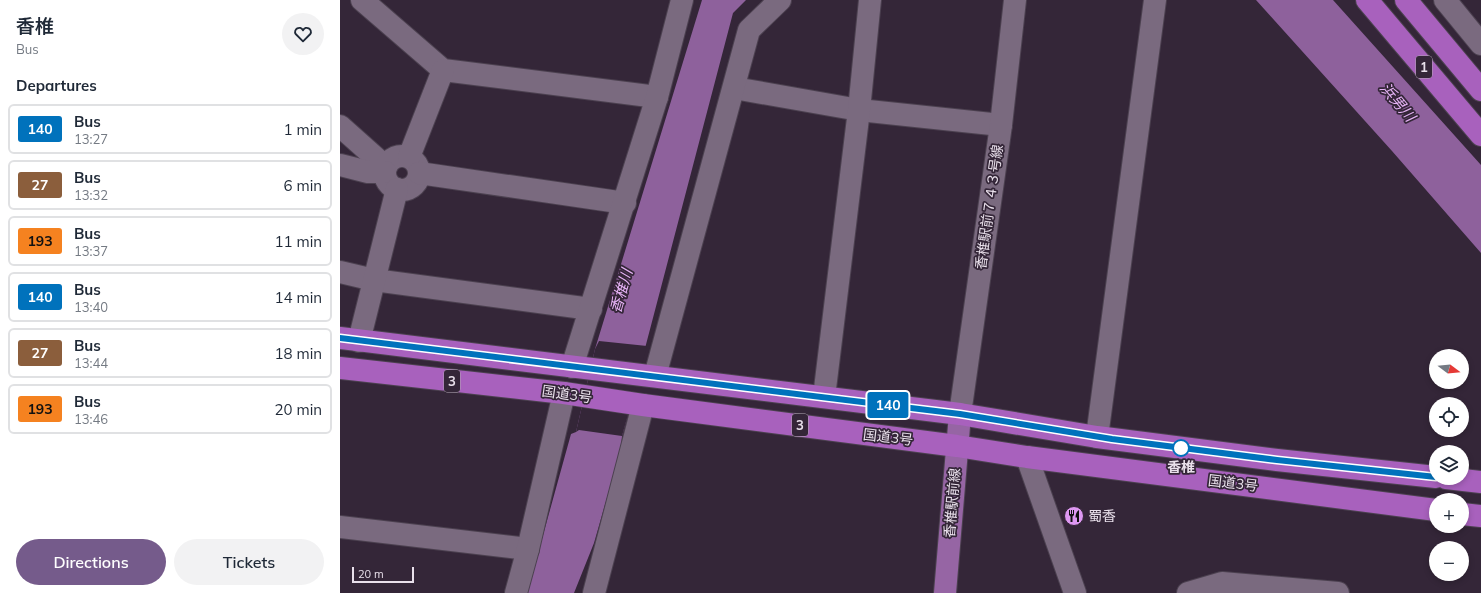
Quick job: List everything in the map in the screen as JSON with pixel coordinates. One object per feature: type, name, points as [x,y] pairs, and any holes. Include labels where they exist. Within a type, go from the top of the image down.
[{"type":"highway","name":"1","points":[[1367,0],[1481,135]]},
{"type":"highway","name":"1","points":[[1406,0],[1481,90]]},
{"type":"highway","name":"国道3号","points":[[350,339],[960,414],[1097,437],[1277,460],[1429,476]]},
{"type":"highway","name":"国道3号","points":[[340,368],[564,393],[643,405],[1429,509]]},
{"type":"highway","points":[[1469,481],[1481,482]]},
{"type":"highway","points":[[1469,515],[1481,516]]},
{"type":"main road","name":"香椎駅前線","points":[[945,593],[960,414]]},
{"type":"street","points":[[362,0],[443,70],[657,97]]},
{"type":"street","points":[[572,367],[657,97],[682,0]]},
{"type":"street","points":[[655,376],[749,30],[780,0]]},
{"type":"street","points":[[824,397],[859,110],[870,0]]},
{"type":"street","name":"香椎駅前７４３号線","points":[[960,414],[1001,125],[1015,0]]},
{"type":"street","points":[[1097,437],[1155,0]]},
{"type":"street","points":[[1445,0],[1481,44]]},
{"type":"street","points":[[340,126],[389,176],[407,189],[412,187],[415,183],[414,166],[443,70]]},
{"type":"street","points":[[734,88],[859,110],[1001,125]]},
{"type":"street","points":[[350,339],[374,280],[389,176],[389,162],[398,156],[403,156],[414,166],[624,203]]},
{"type":"street","points":[[340,165],[389,176]]},
{"type":"street","points":[[340,272],[374,280],[591,309]]},
{"type":"street","points":[[516,593],[528,549],[564,393]]},
{"type":"street","points":[[594,593],[643,405]]},
{"type":"street","points":[[1028,456],[1075,593]]},
{"type":"street","points":[[340,527],[528,549]]},
{"type":"street","points":[[1188,593],[1222,583],[1338,593]]},
{"type":"water","name":"香椎川","points":[[702,0],[746,0],[733,13],[622,436],[621,449],[594,543],[574,593],[527,593],[571,434],[576,432],[595,349]]},
{"type":"water","name":"浜男川","points":[[1256,0],[1333,0],[1481,165],[1481,253],[1392,151]]},
{"type":"pier","points":[[599,341],[647,346],[622,436],[579,430],[576,432],[595,349]]},
{"type":"bus line","name":"140","points":[[340,338],[960,414],[1097,437],[1277,460],[1429,476]]},
{"type":"place","name":"香椎","points":[[1181,448]]},
{"type":"place","name":"蜀香","points":[[1074,516]]}]
